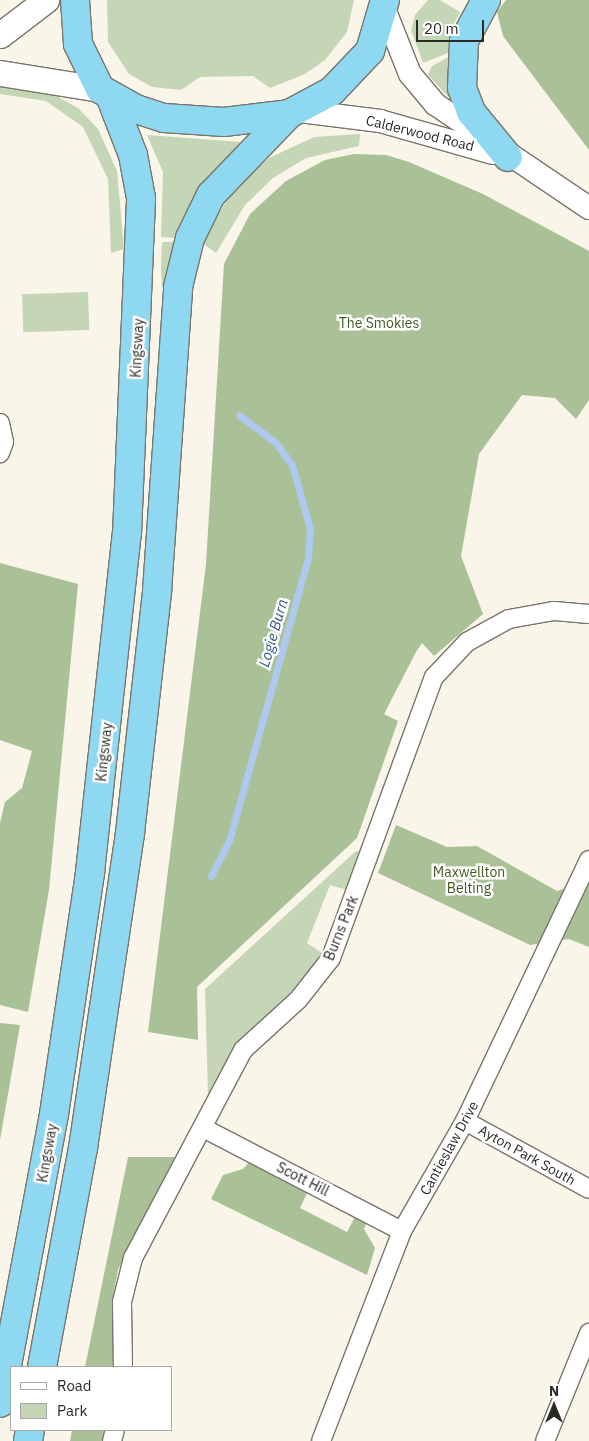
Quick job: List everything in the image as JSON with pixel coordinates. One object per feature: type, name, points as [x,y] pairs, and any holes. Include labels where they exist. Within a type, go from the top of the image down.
[{"type":"highway","name":"Kingsway","points":[[0,1403],[54,1114],[90,872],[128,534],[137,354],[141,198],[133,156],[106,94],[78,44],[76,0]]},
{"type":"highway","points":[[486,0],[464,41],[462,88],[470,112],[508,157]]},
{"type":"highway","points":[[42,1366],[83,1148],[130,833],[157,591],[178,287],[200,212],[226,176],[295,112],[332,91],[361,64],[379,33],[387,4]]},
{"type":"highway","points":[[106,94],[164,118],[189,121],[258,120],[295,112]]},
{"type":"highway","points":[[137,354],[174,356]]},
{"type":"main road","points":[[0,35],[46,0]]},
{"type":"main road","points":[[0,73],[106,94]]},
{"type":"street","name":"Calderwood Road","points":[[387,4],[410,74],[420,89],[508,157],[589,208]]},
{"type":"street","name":"Calderwood Road","points":[[295,112],[380,121],[508,157]]},
{"type":"street","points":[[0,423],[4,442],[0,453]]},
{"type":"street","name":"Burns Park","points":[[123,1366],[122,1302],[127,1272],[243,1050],[298,1000],[331,958],[434,677],[467,642],[509,619],[554,611],[589,614]]},
{"type":"street","name":"Cantieslaw Drive","points":[[321,1441],[402,1231],[465,1121],[589,860]]},
{"type":"street","name":"Ayton Park South","points":[[465,1121],[589,1189]]},
{"type":"street","name":"Scott Hill","points":[[203,1128],[402,1231]]},
{"type":"street","points":[[545,1441],[589,1333]]},
{"type":"green space","points":[[107,0],[354,0],[347,32],[325,60],[305,74],[270,88],[253,76],[200,77],[181,90],[152,87],[129,74],[108,42]]},
{"type":"green space","points":[[428,0],[440,0],[460,12],[449,33],[448,53],[423,63],[411,30],[415,15]]},
{"type":"green space","points":[[506,0],[589,0],[589,150],[503,36],[497,12]]},
{"type":"green space","points":[[450,56],[455,104],[428,75],[432,66]]},
{"type":"green space","points":[[0,84],[53,94],[78,108],[98,129],[117,171],[124,249],[111,253],[108,179],[83,127],[46,101],[0,94]]},
{"type":"green space","points":[[360,134],[359,146],[306,158],[273,178],[245,205],[216,253],[202,243],[231,193],[269,158],[314,137]]},
{"type":"green space","points":[[147,135],[242,142],[204,183],[176,238],[161,237],[163,172]]},
{"type":"green space","name":"The Smokies","points":[[354,154],[386,155],[409,162],[483,194],[589,251],[589,400],[576,419],[555,398],[522,395],[479,454],[461,556],[483,614],[434,656],[422,643],[416,652],[384,714],[398,721],[357,838],[197,987],[198,1040],[148,1032],[206,564],[224,264],[250,214],[286,181],[325,160]]},
{"type":"green space","points":[[162,242],[174,242],[162,289],[161,268]]},
{"type":"green space","points":[[88,292],[89,330],[23,332],[22,294]]},
{"type":"green space","points":[[0,563],[78,584],[49,890],[28,1012],[0,1005],[0,823],[5,802],[22,788],[32,751],[0,740]]},
{"type":"green space","name":"Maxwellton Belting","points":[[396,825],[447,847],[477,846],[557,891],[589,880],[589,947],[569,939],[530,945],[378,873]]},
{"type":"green space","points":[[356,851],[361,852],[347,890],[330,885],[307,943],[322,953],[315,967],[280,1006],[239,1041],[208,1096],[205,989]]},
{"type":"green space","points":[[0,1023],[20,1025],[0,1140]]},
{"type":"green space","points":[[128,1157],[177,1157],[118,1270],[112,1302],[114,1366],[85,1366]]},
{"type":"green space","points":[[250,1161],[308,1191],[300,1208],[347,1232],[356,1215],[367,1221],[364,1229],[375,1248],[367,1275],[211,1199],[223,1175],[243,1169]]},
{"type":"green space","points":[[72,1431],[105,1431],[102,1441],[70,1441]]},
{"type":"waterway","name":"Logie Burn","points":[[211,876],[229,841],[308,558],[310,529],[292,465],[276,443],[239,415]]}]
